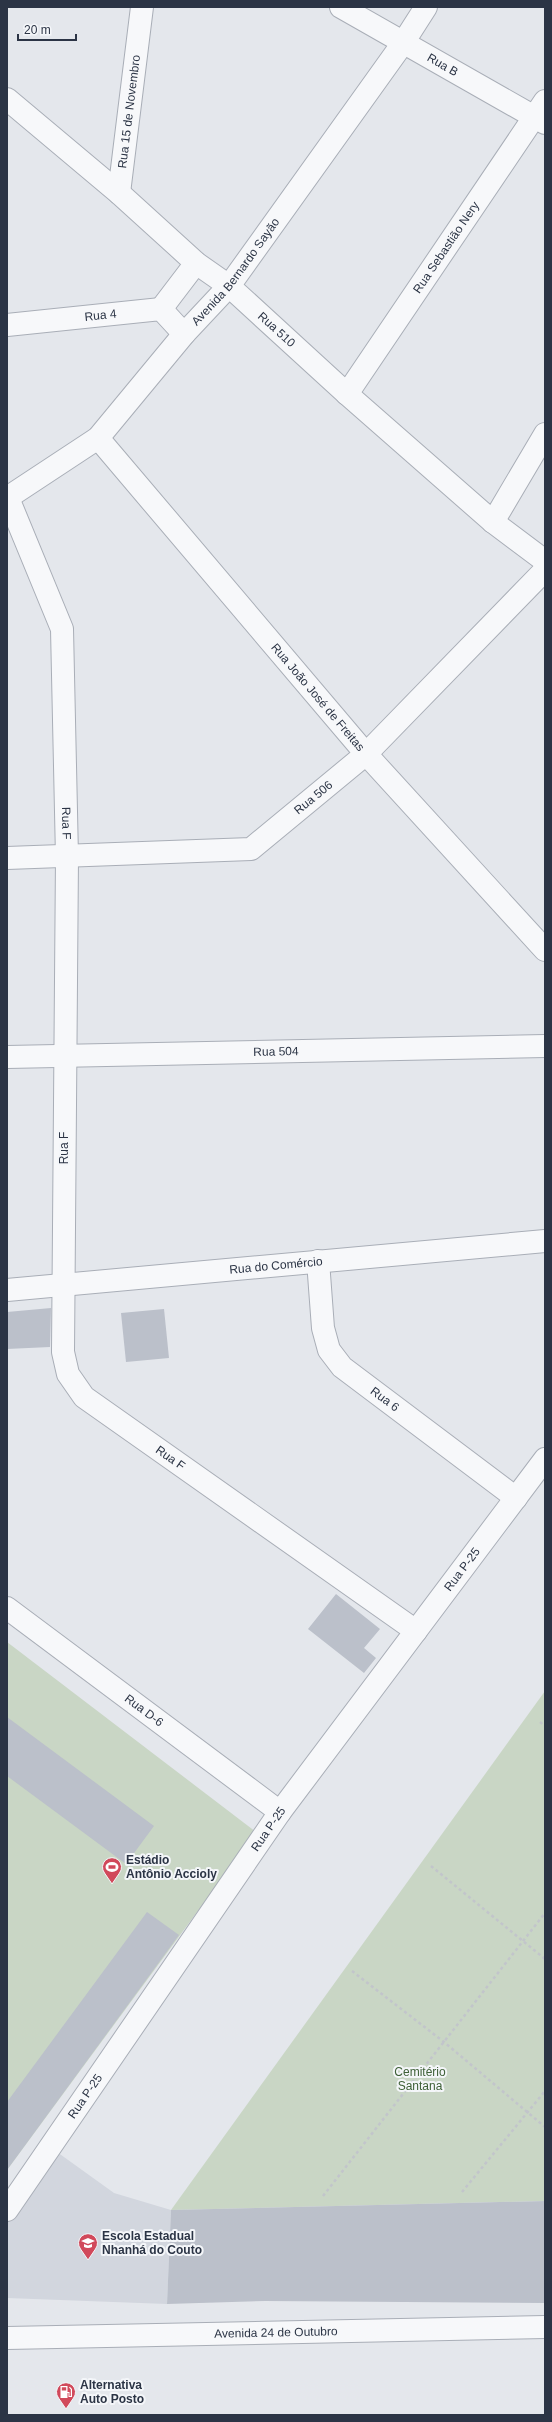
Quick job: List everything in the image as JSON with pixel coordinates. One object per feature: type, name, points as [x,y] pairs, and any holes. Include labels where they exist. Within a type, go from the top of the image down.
[{"type":"street","name":"Rua 15 de Novembro","points":[[119,193],[142,7]]},
{"type":"street","name":"Rua B","points":[[341,7],[403,43],[542,114]]},
{"type":"street","name":"Avenida Bernardo Sayão","points":[[7,498],[98,438],[184,334],[229,286],[403,43],[426,7]]},
{"type":"street","name":"Rua 510","points":[[7,99],[119,193],[196,263],[229,286],[347,394],[493,522],[545,561]]},
{"type":"street","name":"Rua Sebastião Nery","points":[[347,394],[542,114]]},
{"type":"street","points":[[184,334],[161,309],[196,263]]},
{"type":"street","name":"Rua 4","points":[[7,325],[161,309]]},
{"type":"street","points":[[493,522],[545,434]]},
{"type":"street","name":"Rua João José de Freitas","points":[[98,438],[366,754],[545,950]]},
{"type":"street","name":"Rua F","points":[[7,498],[62,629],[67,857],[63,1285],[64,1352],[68,1374],[84,1397],[416,1631]]},
{"type":"street","name":"Rua 506","points":[[7,858],[67,857],[251,849],[366,754],[545,570]]},
{"type":"street","name":"Rua 504","points":[[7,1057],[545,1046]]},
{"type":"street","name":"Rua do Comércio","points":[[7,1290],[545,1241]]},
{"type":"street","name":"Rua 6","points":[[318,1261],[323,1328],[329,1350],[342,1366],[516,1498]]},
{"type":"street","name":"Rua P-25","points":[[7,2210],[280,1812],[545,1458]]},
{"type":"street","name":"Rua D-6","points":[[7,1608],[280,1812]]},
{"type":"street","name":"Avenida 24 de Outubro","points":[[7,2338],[545,2327]]},
{"type":"path","points":[[540,1722],[545,1726]]},
{"type":"path","points":[[431,1866],[545,1959]]},
{"type":"path","points":[[323,2196],[545,1913]]},
{"type":"path","points":[[352,1972],[444,2042],[545,2127]]},
{"type":"path","points":[[462,2192],[545,2091]]},
{"type":"shaded area","name":"Escola Estadual Nhanhá do Couto","points":[[57,2152],[114,2193],[171,2210],[167,2304],[7,2298],[7,2223]]},
{"type":"green space","name":"Estádio Antônio Accioly","points":[[7,1642],[256,1832],[7,2170]]},
{"type":"green space","name":"Cemitério Santana","points":[[545,1691],[545,2201],[171,2210]]},
{"type":"building","points":[[51,1308],[50,1347],[7,1349],[7,1312]]},
{"type":"building","points":[[164,1309],[169,1358],[126,1362],[121,1313]]},
{"type":"building","points":[[336,1594],[380,1629],[364,1648],[376,1658],[364,1673],[308,1629]]},
{"type":"building","points":[[7,1717],[154,1826],[126,1864],[7,1776]]},
{"type":"building","points":[[147,1912],[179,1935],[7,2170],[7,2102]]},
{"type":"building","points":[[545,2201],[545,2303],[265,2301],[167,2304],[171,2210]]},
{"type":"place","name":"Estádio Antônio Accioly","points":[[112,1884]]},
{"type":"place","name":"Escola Estadual Nhanhá do Couto","points":[[88,2260]]},
{"type":"place","name":"Alternativa Auto Posto","points":[[66,2409]]}]
